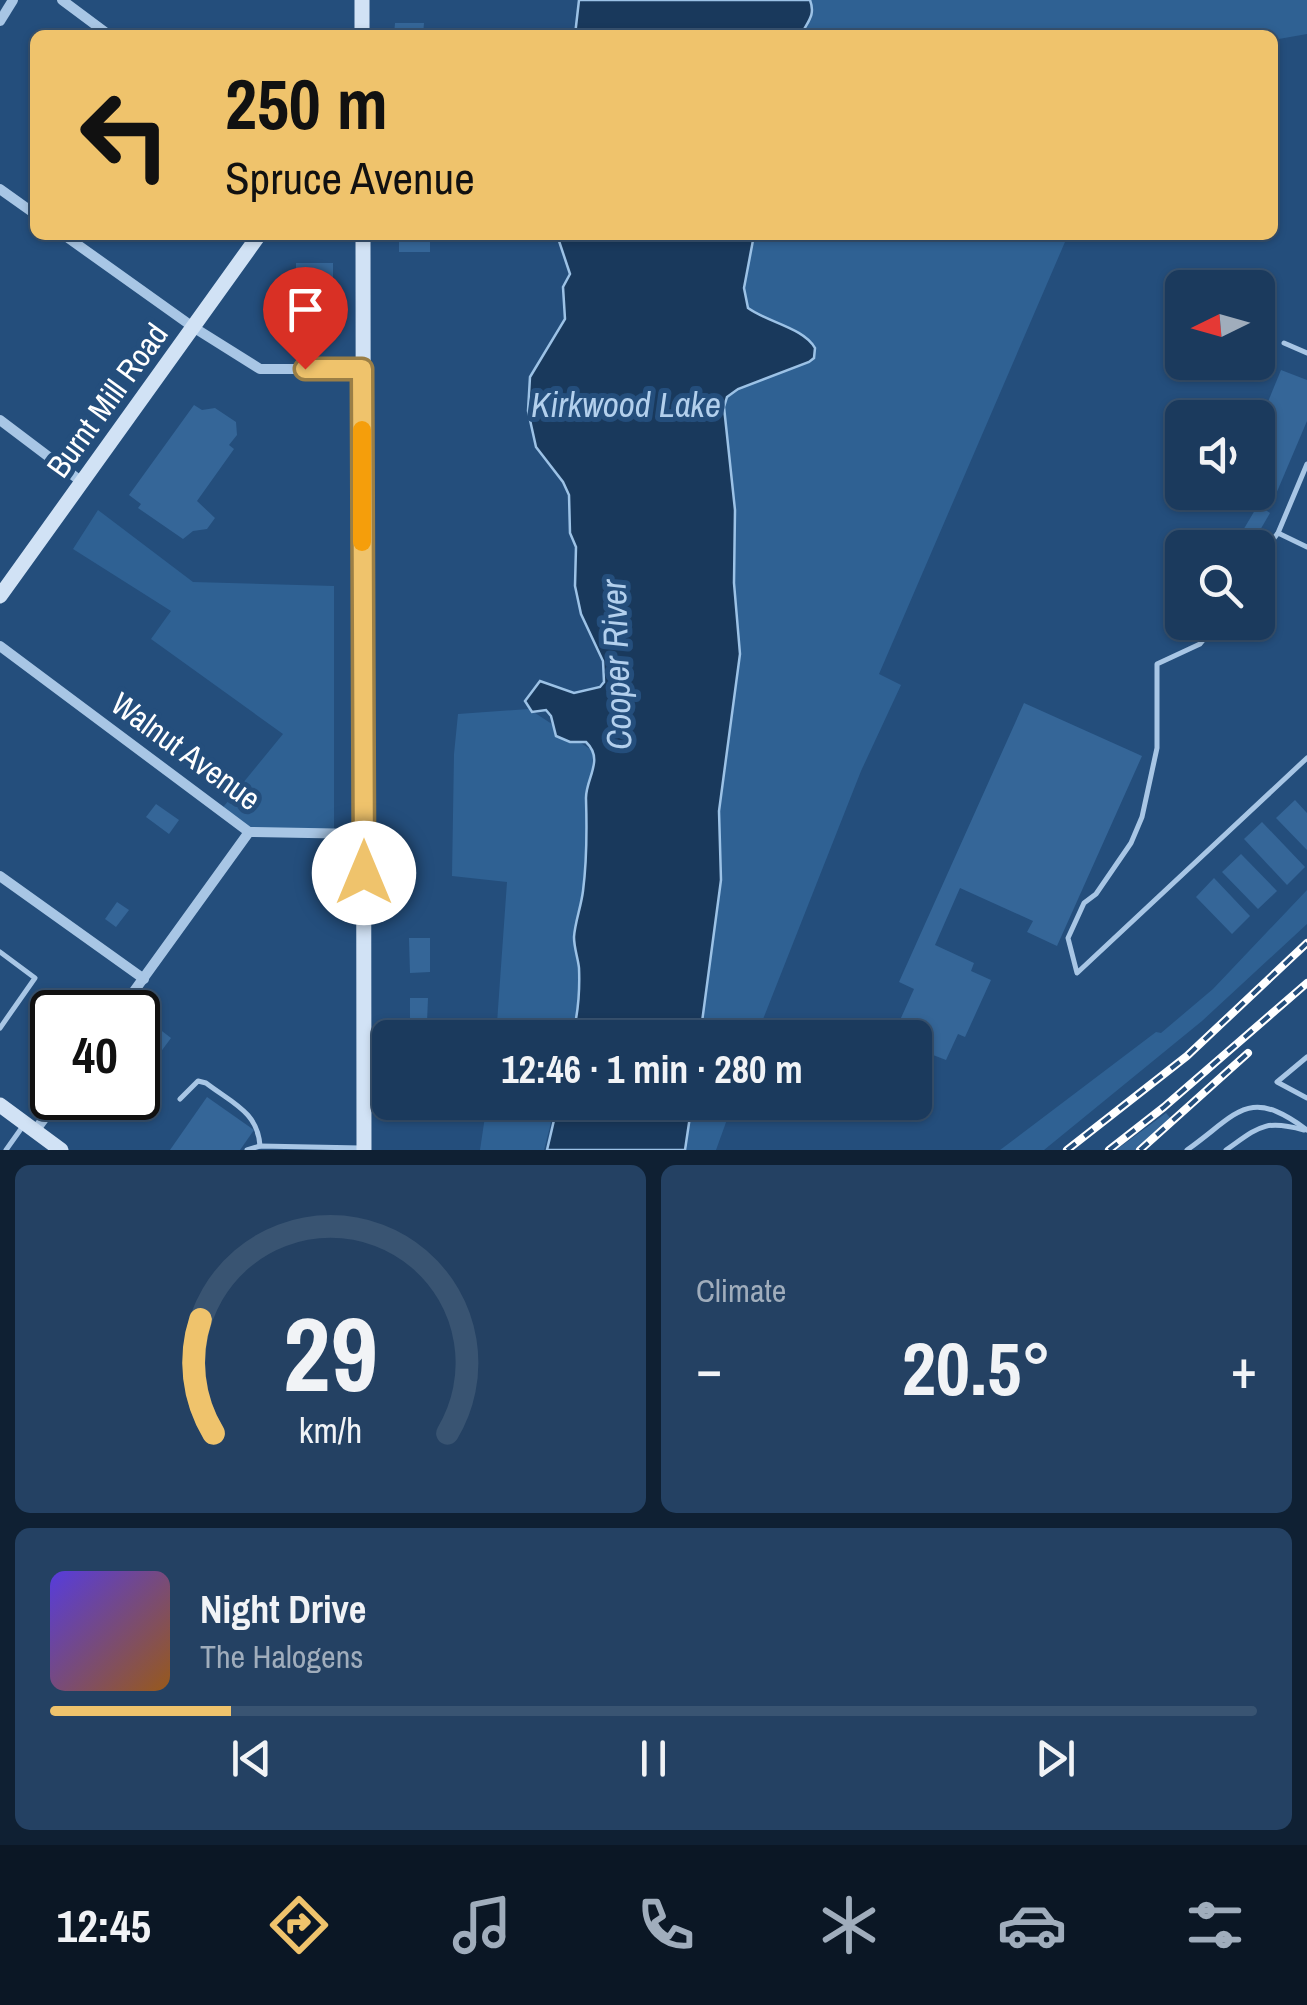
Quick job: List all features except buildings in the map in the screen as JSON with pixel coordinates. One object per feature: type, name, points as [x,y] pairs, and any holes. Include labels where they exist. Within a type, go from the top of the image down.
[{"type":"street","points":[[0,20],[14,0]]},
{"type":"street","points":[[62,0],[103,30]]},
{"type":"street","points":[[362,0],[362,30]]},
{"type":"street","points":[[0,189],[30,210]]},
{"type":"street","points":[[71,240],[193,327],[260,369],[362,369]]},
{"type":"street","name":"Burnt Mill Road","points":[[0,596],[255,240]]},
{"type":"street","points":[[363,240],[364,1149]]},
{"type":"street","points":[[0,420],[82,482]]},
{"type":"street","name":"Walnut Avenue","points":[[0,646],[249,832],[363,834]]},
{"type":"street","points":[[136,990],[249,832]]},
{"type":"street","points":[[0,876],[144,978]]},
{"type":"street","points":[[0,1105],[58,1149]]},
{"type":"street","points":[[30,1127],[37,1120]]},
{"type":"lane","points":[[1284,343],[1307,353]]},
{"type":"lane","points":[[1275,537],[1307,464]]},
{"type":"lane","points":[[1278,533],[1307,547]]},
{"type":"lane","points":[[1203,640],[1157,664],[1157,748],[1142,817],[1131,843],[1096,894],[1084,903],[1068,938],[1078,972],[1307,758]]},
{"type":"lane","points":[[0,952],[35,978],[0,1028]]},
{"type":"lane","points":[[1307,1057],[1277,1082],[1307,1098]]},
{"type":"lane","points":[[180,1099],[198,1081],[206,1084],[254,1120],[260,1146]]},
{"type":"lane","points":[[1187,1150],[1256,1105],[1270,1106],[1307,1131]]},
{"type":"lane","points":[[1226,1150],[1275,1122],[1307,1131]]},
{"type":"lane","points":[[6,1150],[30,1127]]},
{"type":"lane","points":[[248,1150],[260,1146],[364,1149]]},
{"type":"shaded area","points":[[810,0],[1307,0],[1307,34],[1278,39],[1278,30],[804,30],[812,18]]},
{"type":"shaded area","points":[[753,240],[1066,240],[879,674],[901,685],[861,771],[763,1020],[702,1020],[721,880],[719,811],[740,654],[734,584],[735,510],[724,407],[727,397],[738,389],[809,362],[813,342],[764,320],[748,308],[744,288]]},
{"type":"shaded area","points":[[98,510],[193,582],[334,586],[334,833],[256,832],[220,811],[283,734],[151,639],[171,611],[73,549]]},
{"type":"shaded area","points":[[529,709],[593,751],[577,1020],[497,1020],[507,882],[452,876],[458,714]]},
{"type":"shaded area","points":[[1307,890],[1307,924],[1202,1021],[1044,1150],[1000,1150],[1156,1032],[1161,1033],[1213,989]]},
{"type":"shaded area","points":[[484,1120],[552,1120],[544,1150],[480,1150]]},
{"type":"shaded area","points":[[689,1120],[727,1120],[716,1150],[685,1150]]},
{"type":"water","points":[[579,0],[810,0],[812,10],[804,30],[576,30]]},
{"type":"water","name":"Kirkwood Lake","points":[[559,240],[753,240],[744,288],[748,308],[803,335],[815,348],[814,358],[809,362],[738,389],[727,397],[724,407],[735,510],[734,583],[740,654],[719,811],[721,880],[702,1020],[575,1020],[579,968],[574,937],[584,879],[586,792],[594,756],[586,742],[570,742],[556,736],[546,710],[532,712],[525,701],[540,681],[574,693],[600,687],[604,682],[603,661],[581,614],[575,586],[576,547],[570,533],[569,495],[536,447],[528,411],[530,377],[565,319],[563,287],[570,274]]},
{"type":"water","points":[[554,1120],[689,1120],[685,1150],[547,1150]]},
{"type":"railway","points":[[1067,1150],[1187,1056],[1307,943]]},
{"type":"railway","points":[[1109,1150],[1307,983]]},
{"type":"railway","points":[[1140,1150],[1248,1053]]},
{"type":"slow traffic","points":[[362,430],[362,542]]},
{"type":"route","points":[[305,369],[362,369],[364,873]]},
{"type":"water label","name":"Cooper River","points":[[616,665]]}]
